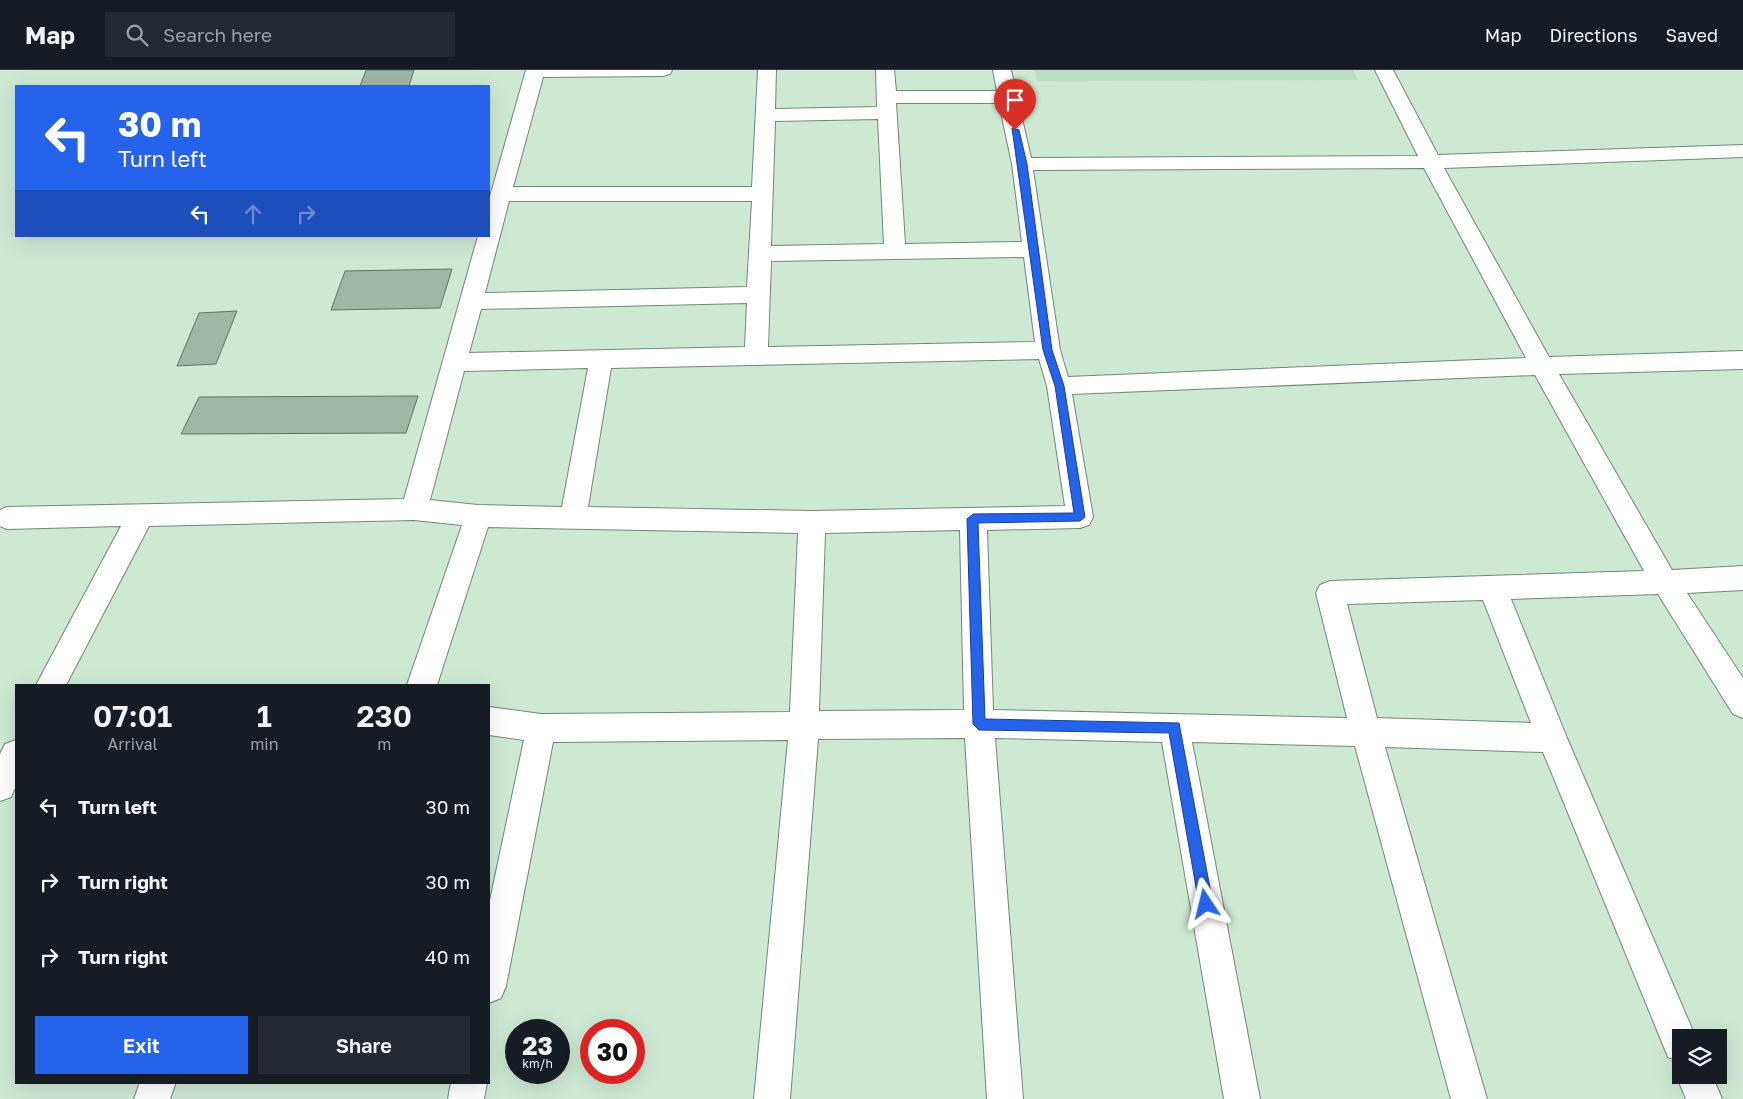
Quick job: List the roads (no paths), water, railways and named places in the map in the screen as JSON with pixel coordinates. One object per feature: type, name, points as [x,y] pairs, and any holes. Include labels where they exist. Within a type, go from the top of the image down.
[{"type":"street","points":[[490,236],[535,71],[663,70]]},
{"type":"street","points":[[756,356],[767,70]]},
{"type":"street","points":[[885,70],[894,251]]},
{"type":"street","points":[[7,518],[414,508],[478,516],[812,522],[1080,517],[1060,386],[1048,350],[1022,164],[1002,70]]},
{"type":"street","points":[[1384,70],[1430,162],[1540,366],[1665,582],[1743,704]]},
{"type":"street","points":[[765,115],[1008,97]]},
{"type":"street","points":[[1022,164],[1430,162],[1743,151]]},
{"type":"street","points":[[501,194],[762,194]]},
{"type":"street","points":[[414,508],[490,237]]},
{"type":"street","points":[[760,254],[1034,249]]},
{"type":"street","points":[[473,301],[758,295]]},
{"type":"street","points":[[456,362],[1048,350]]},
{"type":"street","points":[[573,518],[601,359]]},
{"type":"street","points":[[1060,386],[1540,366],[1743,360]]},
{"type":"street","points":[[52,684],[141,515]]},
{"type":"street","points":[[422,684],[478,516]]},
{"type":"street","points":[[973,519],[979,724],[1005,1099]]},
{"type":"street","points":[[772,1099],[804,724],[812,522]]},
{"type":"street","points":[[1469,1099],[1366,732],[1330,593],[1743,578]]},
{"type":"street","points":[[1492,587],[1552,738],[1675,1029]]},
{"type":"street","points":[[490,721],[542,728],[804,724],[979,724],[1552,738]]},
{"type":"street","points":[[490,981],[542,728]]},
{"type":"street","points":[[1174,728],[1242,1099]]},
{"type":"street","points":[[0,786],[15,756]]},
{"type":"street","points":[[152,1099],[157,1084]]},
{"type":"street","points":[[466,1099],[469,1084]]},
{"type":"street","points":[[1698,1084],[1704,1099]]}]
